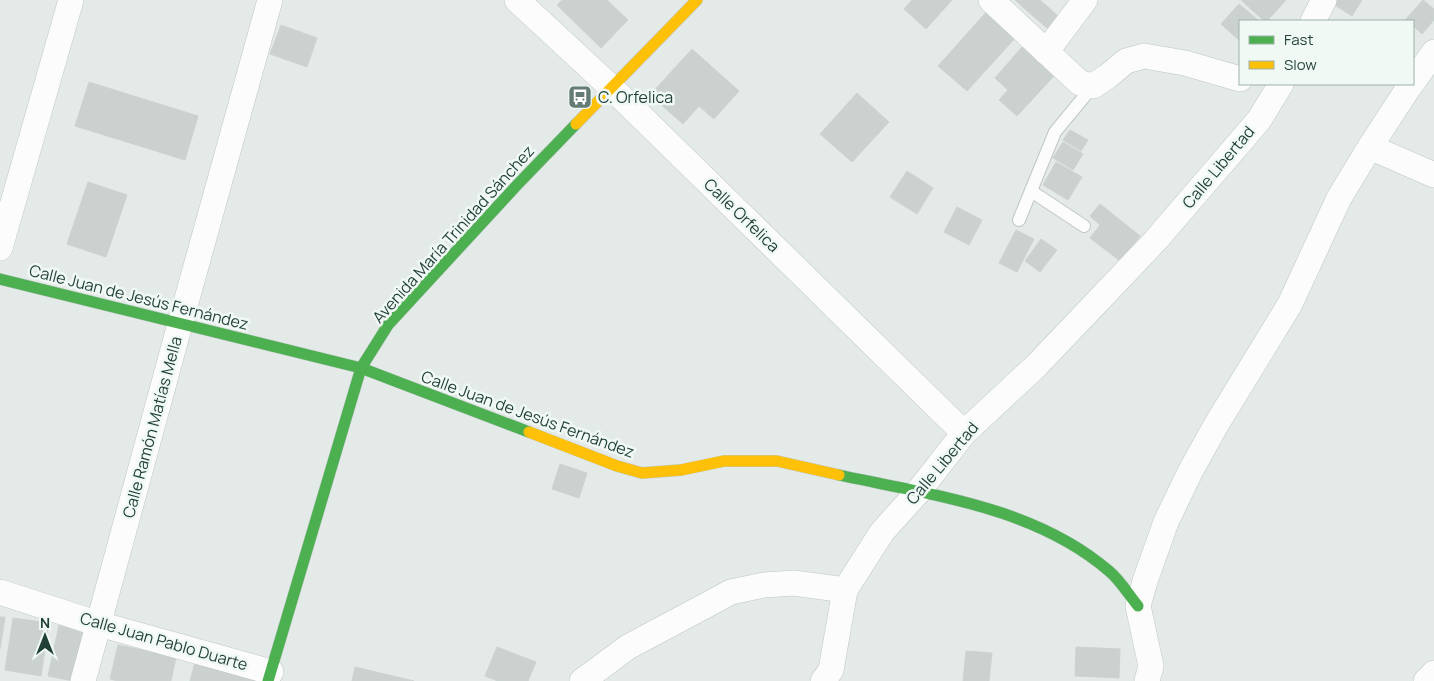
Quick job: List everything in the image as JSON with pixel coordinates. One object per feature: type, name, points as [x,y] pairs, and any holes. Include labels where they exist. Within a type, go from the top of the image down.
[{"type":"street","points":[[0,248],[71,0]]},
{"type":"street","name":"Calle Ramón Matías Mella","points":[[83,681],[270,0]]},
{"type":"street","name":"Calle Orfelica","points":[[517,0],[612,88],[964,433]]},
{"type":"street","name":"Avenida María Trinidad Sánchez","points":[[269,676],[361,368],[388,325],[697,0]]},
{"type":"street","points":[[991,0],[1080,83],[1092,86],[1126,61],[1144,56],[1185,62],[1239,79]]},
{"type":"street","points":[[1046,52],[1085,0]]},
{"type":"street","points":[[1314,20],[1324,0]]},
{"type":"street","points":[[1414,80],[1434,52]]},
{"type":"street","points":[[1147,681],[1151,666],[1138,606],[1166,522],[1190,472],[1216,425],[1290,304],[1339,198],[1370,146],[1411,85]]},
{"type":"street","name":"Calle Libertad","points":[[845,590],[882,532],[918,492],[964,433],[1037,365],[1155,241],[1258,120],[1271,86]]},
{"type":"street","points":[[1370,146],[1434,175]]},
{"type":"street","name":"Calle Juan de Jesús Fernández","points":[[0,279],[361,368],[617,466],[642,473],[681,470],[724,461],[777,461],[992,509],[1052,533],[1084,551],[1112,572],[1138,606]]},
{"type":"street","points":[[582,681],[628,647],[730,592],[764,585],[794,583],[845,590],[831,670],[823,681]]},
{"type":"street","name":"Calle Juan Pablo Duarte","points":[[0,592],[269,676]]},
{"type":"street","points":[[1426,681],[1434,673]]},
{"type":"lane","points":[[1019,220],[1055,132],[1092,86]]},
{"type":"lane","points":[[1032,191],[1084,226]]},
{"type":"building","points":[[562,0],[607,0],[628,20],[601,48],[557,5]]},
{"type":"building","points":[[912,0],[952,0],[926,29],[904,9]]},
{"type":"building","points":[[1015,0],[1035,0],[1026,10]]},
{"type":"building","points":[[1035,0],[1040,0],[1058,16],[1047,28],[1026,10]]},
{"type":"building","points":[[1241,0],[1286,0],[1268,20],[1263,20]]},
{"type":"building","points":[[1327,0],[1362,0],[1352,16]]},
{"type":"building","points":[[1423,0],[1434,9],[1434,20],[1422,34],[1414,27],[1414,20],[1405,20]]},
{"type":"building","points":[[1239,4],[1258,20],[1239,20],[1239,40],[1221,24]]},
{"type":"building","points":[[989,9],[1018,35],[967,91],[938,66]]},
{"type":"building","points":[[281,25],[317,38],[307,67],[270,54]]},
{"type":"building","points":[[1022,47],[1054,76],[1017,116],[999,100],[1008,90],[995,78]]},
{"type":"building","points":[[692,49],[739,91],[714,119],[699,106],[683,124],[650,95]]},
{"type":"building","points":[[89,82],[198,116],[185,160],[75,126]]},
{"type":"building","points":[[857,93],[889,122],[852,162],[820,134]]},
{"type":"building","points":[[1070,130],[1088,140],[1081,151],[1063,140]]},
{"type":"building","points":[[1063,142],[1083,154],[1073,170],[1053,158]]},
{"type":"building","points":[[1056,162],[1082,177],[1068,200],[1043,185]]},
{"type":"building","points":[[907,171],[933,188],[917,214],[890,197]]},
{"type":"building","points":[[88,182],[127,195],[106,257],[67,244]]},
{"type":"building","points":[[1100,204],[1140,236],[1120,261],[1090,238],[1100,225],[1090,216]]},
{"type":"building","points":[[957,207],[982,220],[969,245],[944,232]]},
{"type":"building","points":[[1016,230],[1034,239],[1017,272],[999,263]]},
{"type":"building","points":[[1041,239],[1057,250],[1040,272],[1025,261]]},
{"type":"building","points":[[560,464],[587,473],[579,498],[552,489]]},
{"type":"building","points":[[0,617],[5,617],[0,649]]},
{"type":"building","points":[[13,618],[49,623],[41,676],[5,670]]},
{"type":"building","points":[[59,625],[83,631],[73,681],[48,676]]},
{"type":"building","points":[[118,645],[176,657],[171,681],[118,681],[110,679]]},
{"type":"building","points":[[497,647],[536,662],[528,681],[498,681],[485,676]]},
{"type":"building","points":[[1076,647],[1120,649],[1119,678],[1075,676]]},
{"type":"building","points":[[966,651],[992,653],[989,681],[963,681]]},
{"type":"building","points":[[195,662],[258,676],[256,681],[190,681]]},
{"type":"building","points":[[355,667],[414,681],[352,681]]},
{"type":"traffic: fast","points":[[268,681],[361,368],[388,325],[576,124]]},
{"type":"traffic: fast","points":[[0,279],[361,368],[529,432]]},
{"type":"traffic: fast","points":[[839,475],[945,497],[1015,518],[1049,532],[1080,549],[1109,571],[1121,583],[1138,606]]},
{"type":"traffic: slow","points":[[576,124],[697,0]]},
{"type":"traffic: slow","points":[[529,432],[617,466],[642,473],[681,470],[724,461],[777,461],[839,475]]},
{"type":"place","name":"C. Orfelica","points":[[580,97]]}]
